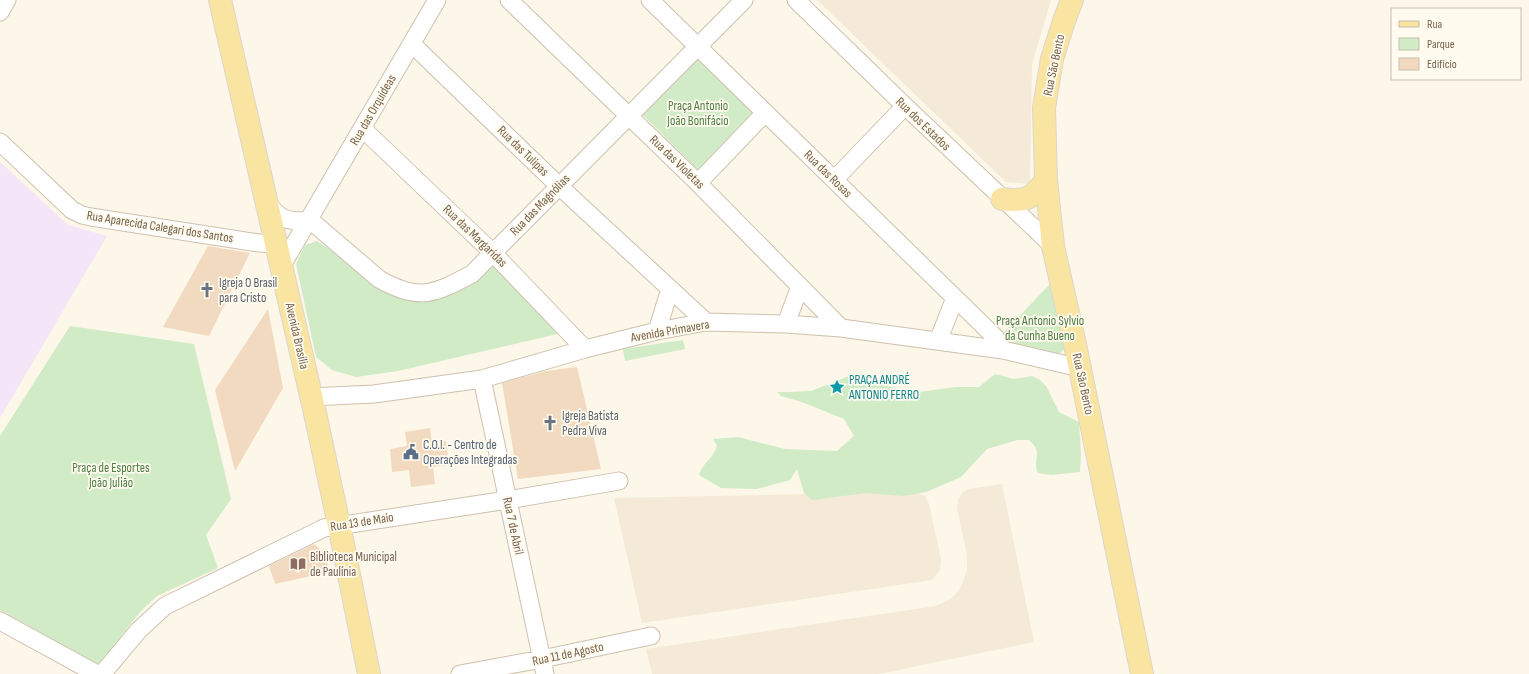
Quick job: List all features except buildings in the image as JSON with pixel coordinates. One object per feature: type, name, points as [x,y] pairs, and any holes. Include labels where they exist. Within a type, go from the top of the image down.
[{"type":"main road","name":"Avenida Brasília","points":[[220,0],[311,397],[369,674]]},
{"type":"main road","name":"Rua São Bento","points":[[1072,0],[1052,59],[1044,108],[1046,180],[1053,246],[1080,368],[1142,674]]},
{"type":"main road","points":[[1002,199],[1020,201],[1028,199],[1034,195],[1046,180]]},
{"type":"street","points":[[0,12],[7,0]]},
{"type":"street","name":"Rua das Orquídeas","points":[[281,267],[310,220],[437,0]]},
{"type":"street","name":"Rua das Violetas","points":[[509,0],[698,183],[841,328]]},
{"type":"street","name":"Rua das Rosas","points":[[650,0],[955,298],[994,337],[1003,350]]},
{"type":"street","name":"Rua das Magnólias","points":[[310,220],[379,279],[404,291],[418,294],[435,292],[467,277],[493,253],[744,0]]},
{"type":"street","name":"Rua dos Estados","points":[[796,0],[1002,199],[1053,246]]},
{"type":"street","name":"Rua das Tulipas","points":[[412,44],[559,186],[706,322]]},
{"type":"street","points":[[834,180],[905,106]]},
{"type":"street","points":[[698,183],[765,112]]},
{"type":"street","name":"Rua das Margaridas","points":[[362,128],[493,253],[585,349]]},
{"type":"street","name":"Rua Aparecida Calegari dos Santos","points":[[0,142],[72,210],[82,215],[251,242],[276,244]]},
{"type":"street","points":[[266,201],[275,213],[286,219],[297,222],[310,220]]},
{"type":"street","points":[[786,324],[800,286]]},
{"type":"street","points":[[657,331],[670,289]]},
{"type":"street","points":[[938,341],[955,298]]},
{"type":"street","name":"Avenida Primavera","points":[[311,397],[374,394],[482,379],[585,349],[657,331],[706,322],[786,324],[841,328],[1003,350],[1080,368]]},
{"type":"street","name":"Rua 7 de Abril","points":[[482,379],[543,667]]},
{"type":"street","name":"Rua 13 de Maio","points":[[102,674],[138,630],[165,606],[324,528],[508,500],[619,481]]},
{"type":"street","points":[[0,621],[97,674]]},
{"type":"street","name":"Rua 11 de Agosto","points":[[460,674],[543,667],[651,636]]},
{"type":"shaded area","points":[[817,0],[1051,0],[1032,64],[1030,184],[1006,182]]},
{"type":"shaded area","points":[[0,162],[68,225],[107,236],[0,418]]},
{"type":"shaded area","points":[[1002,484],[1034,642],[879,674],[652,674],[646,649],[936,606],[947,601],[955,595],[961,587],[967,571],[967,555],[957,508],[958,499],[963,492],[968,489]]},
{"type":"shaded area","points":[[916,492],[925,496],[929,504],[941,559],[940,570],[932,580],[642,623],[614,498]]},
{"type":"green space","name":"Praça Antonio João Bonifácio","points":[[698,58],[753,113],[698,170],[641,113]]},
{"type":"green space","points":[[317,241],[341,256],[383,290],[425,301],[454,290],[492,264],[562,333],[398,371],[356,377],[332,370],[316,357],[296,264],[305,245]]},
{"type":"green space","name":"Praça Antonio Sylvio da Cunha Bueno","points":[[1052,282],[1066,348],[1060,353],[1045,353],[1029,350],[1013,344],[1000,336]]},
{"type":"green space","name":"Praça de Esportes João Julião","points":[[70,326],[194,344],[231,499],[206,535],[218,568],[157,596],[141,611],[98,666],[0,610],[0,436]]},
{"type":"green space","points":[[683,340],[685,349],[625,361],[623,349]]},
{"type":"green space","points":[[857,373],[866,374],[890,387],[919,392],[956,387],[979,387],[995,374],[1014,379],[1032,376],[1040,380],[1046,386],[1059,412],[1079,422],[1081,454],[1080,472],[1051,475],[1038,473],[1036,468],[1037,453],[1034,445],[1029,440],[1017,440],[987,449],[961,477],[926,492],[903,496],[866,493],[812,500],[804,493],[797,469],[790,480],[757,489],[721,488],[699,475],[717,446],[713,439],[738,437],[785,449],[837,451],[854,436],[844,419],[802,402],[781,396],[777,392],[811,391]]},
{"type":"place","name":"Igreja O Brasil para Cristo","points":[[207,290]]},
{"type":"place","name":"PRAÇA ANDRÉ ANTONIO FERRO","points":[[837,387]]},
{"type":"place","name":"Igreja Batista Pedra Viva","points":[[550,423]]},
{"type":"place","name":"C.O.I. - Centro de Operações Integradas","points":[[411,452]]},
{"type":"place","name":"Biblioteca Municipal de Paulínia","points":[[298,564]]}]
